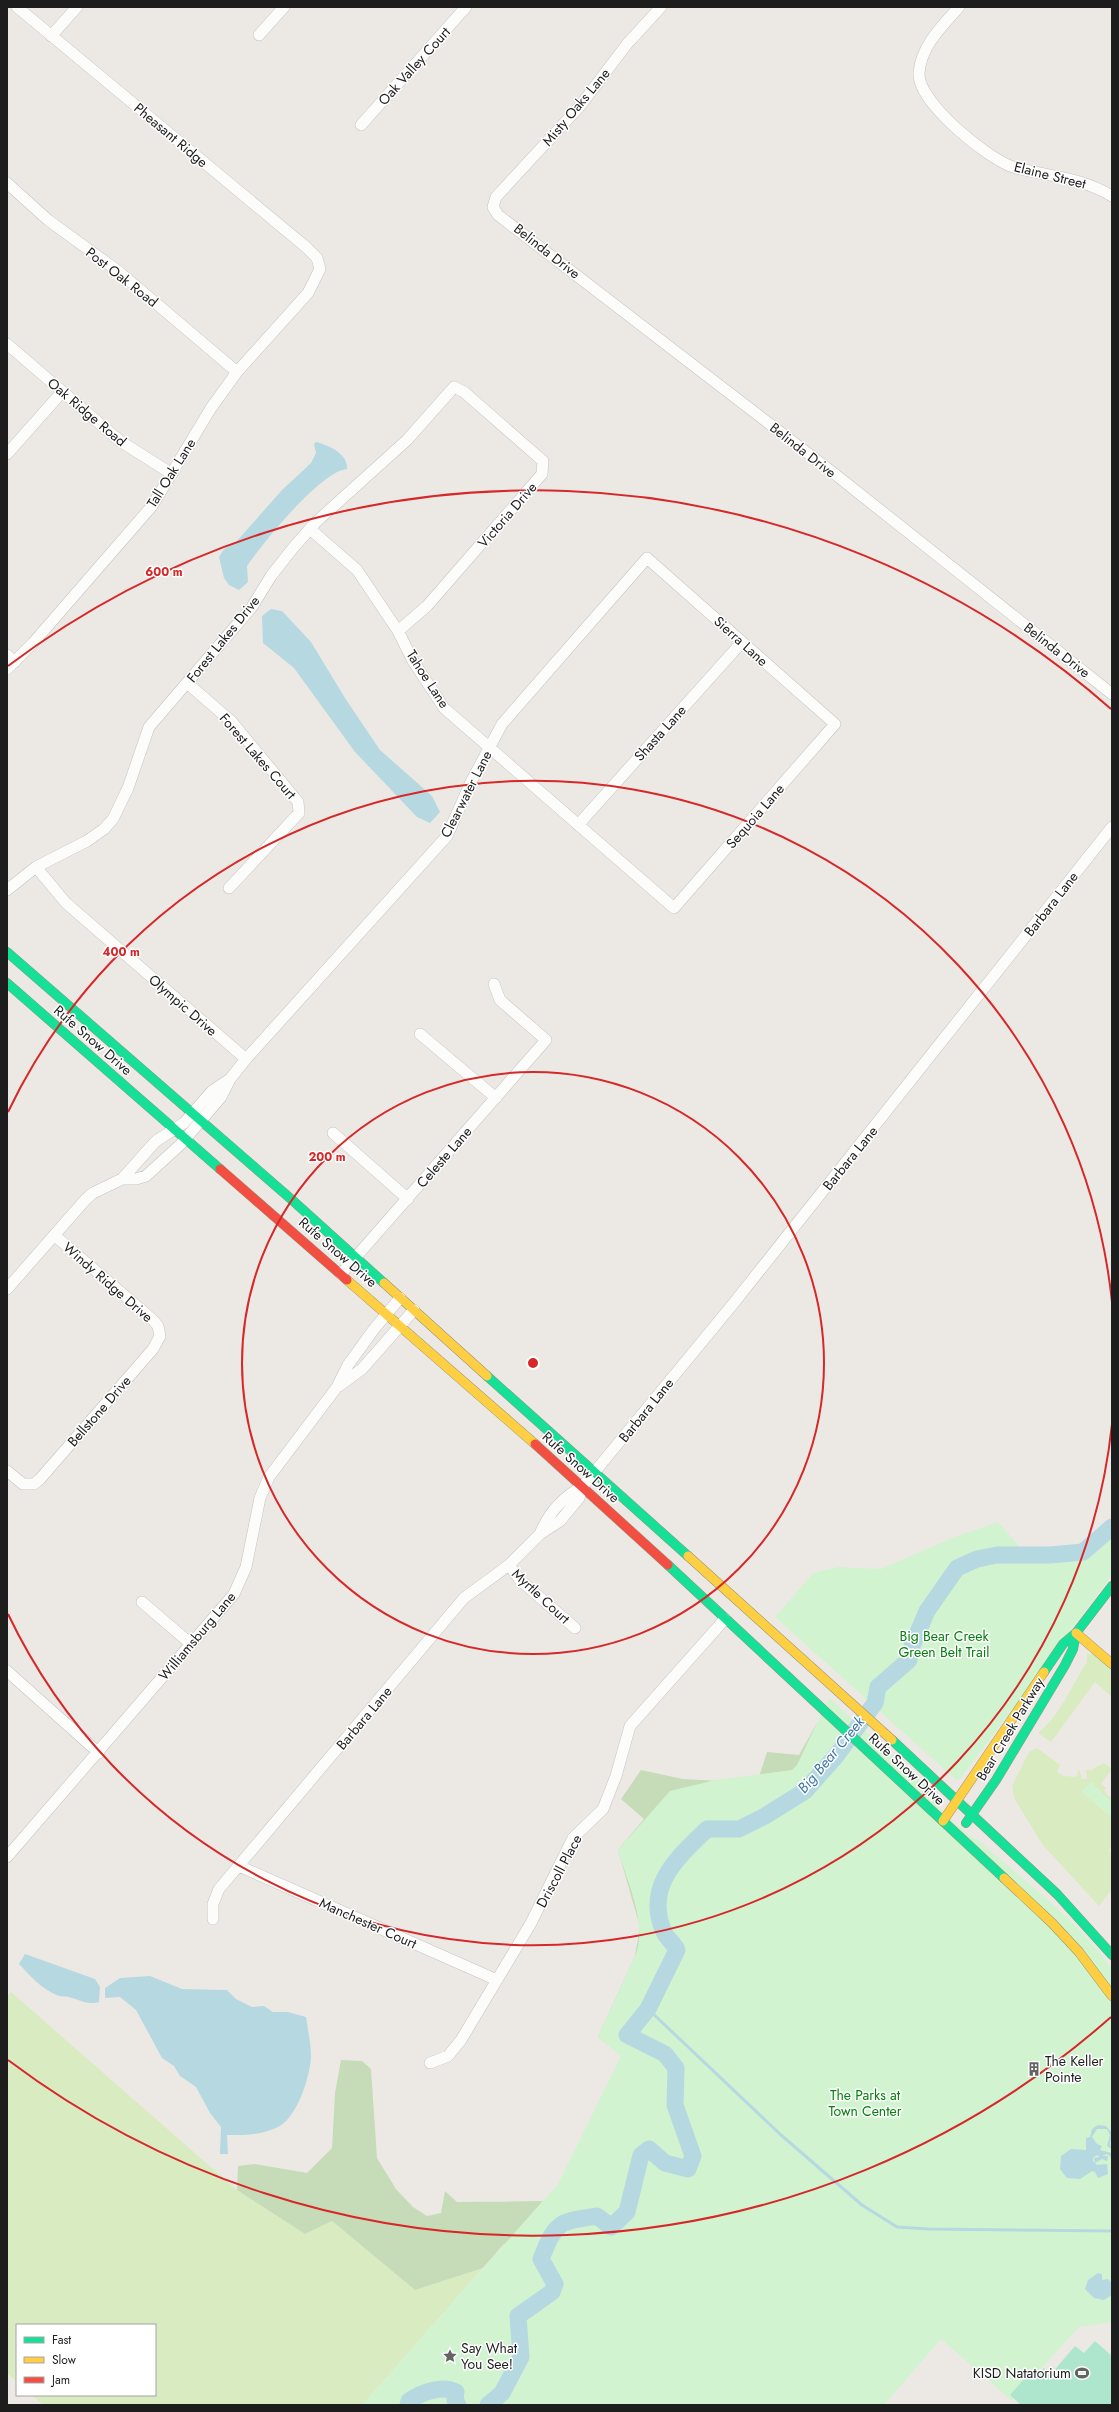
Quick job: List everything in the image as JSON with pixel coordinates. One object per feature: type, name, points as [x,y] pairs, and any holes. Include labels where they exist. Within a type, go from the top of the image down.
[{"type":"main road","name":"Rufe Snow Drive","points":[[7,952],[356,1257],[827,1679],[1057,1894],[1112,1955]]},
{"type":"main road","name":"Rufe Snow Drive","points":[[7,983],[387,1313],[583,1486],[1052,1923],[1079,1952],[1112,1996]]},
{"type":"main road","name":"Bear Creek Parkway","points":[[943,1821],[1063,1644],[1076,1633],[1112,1586]]},
{"type":"main road","name":"Bear Creek Parkway","points":[[958,1835],[996,1780],[1065,1665],[1073,1649],[1076,1633]]},
{"type":"main road","points":[[1076,1633],[1112,1664]]},
{"type":"street","name":"Pheasant Ridge","points":[[17,7],[306,247],[317,258],[320,266]]},
{"type":"street","points":[[51,36],[77,7]]},
{"type":"street","points":[[259,35],[284,7]]},
{"type":"street","name":"Oak Valley Court","points":[[361,126],[466,7]]},
{"type":"street","name":"Misty Oaks Lane","points":[[493,207],[496,197],[502,189],[580,106],[627,44],[661,7]]},
{"type":"street","name":"Elaine Street","points":[[959,7],[935,34],[926,49],[919,72],[922,88],[950,123],[978,147],[1012,166],[1081,181],[1112,196]]},
{"type":"street","name":"Post Oak Road","points":[[7,183],[48,220],[118,270],[237,372]]},
{"type":"street","name":"Belinda Drive","points":[[493,207],[498,215],[830,471],[1112,694]]},
{"type":"street","name":"Tall Oak Lane","points":[[10,662],[152,506],[211,408],[237,372],[308,293],[317,279],[320,266]]},
{"type":"street","name":"Oak Ridge Road","points":[[7,344],[120,441],[172,474]]},
{"type":"street","name":"Forest Lakes Drive","points":[[7,890],[36,867],[87,841],[104,829],[113,819],[128,788],[149,727],[252,607],[271,576],[310,529],[407,440],[454,387]]},
{"type":"street","name":"Victoria Drive","points":[[398,631],[427,606],[542,474],[543,460],[464,392],[454,387]]},
{"type":"street","points":[[7,454],[62,392]]},
{"type":"street","name":"Tahoe Lane","points":[[310,529],[357,570],[398,631],[413,661],[444,708],[674,908]]},
{"type":"street","name":"Sierra Lane","points":[[648,558],[835,724]]},
{"type":"street","name":"Clearwater Lane","points":[[122,1178],[136,1179],[146,1176],[185,1139],[221,1097],[230,1079],[246,1059],[447,836],[502,724],[648,558]]},
{"type":"street","name":"Shasta Lane","points":[[578,825],[742,642]]},
{"type":"street","name":"Forest Lakes Court","points":[[187,683],[232,722],[298,802],[299,813],[229,888]]},
{"type":"street","name":"Sequoia Lane","points":[[674,908],[835,724]]},
{"type":"street","name":"Barbara Lane","points":[[214,1919],[213,1904],[219,1889],[464,1598],[509,1565],[540,1534],[560,1521],[579,1498],[583,1486],[738,1298],[1112,827]]},
{"type":"street","name":"Olympic Drive","points":[[36,867],[66,903],[246,1059]]},
{"type":"street","name":"Celeste Lane","points":[[341,1274],[546,1040],[500,1000],[494,984]]},
{"type":"street","points":[[420,1034],[496,1098]]},
{"type":"street","name":"Clearwater Lane","points":[[122,1178],[156,1141],[184,1123],[212,1091],[230,1079]]},
{"type":"street","points":[[333,1133],[408,1199]]},
{"type":"street","points":[[7,1289],[93,1192],[122,1178]]},
{"type":"street","name":"Windy Ridge Drive","points":[[54,1235],[153,1320],[160,1331]]},
{"type":"street","name":"Williamsburg Lane","points":[[7,1857],[99,1753],[234,1594],[246,1567],[260,1498],[269,1477],[337,1387],[348,1365],[400,1298]]},
{"type":"street","name":"Williamsburg Lane","points":[[337,1387],[362,1369],[414,1310]]},
{"type":"street","name":"Bellstone Drive","points":[[7,1471],[18,1480],[29,1485],[40,1479],[153,1349],[159,1341],[160,1331]]},
{"type":"street","name":"Myrtle Court","points":[[509,1565],[520,1580],[575,1628]]},
{"type":"street","points":[[142,1602],[190,1644]]},
{"type":"street","name":"Driscoll Place","points":[[430,2063],[448,2056],[462,2040],[531,1924],[573,1838],[603,1809],[616,1776],[630,1726],[726,1619]]},
{"type":"street","points":[[7,1671],[99,1753]]},
{"type":"street","name":"Manchester Court","points":[[239,1866],[497,1980]]},
{"type":"green space","name":"Big Bear Creek Green Belt Trail","points":[[998,1522],[1027,1555],[1083,1552],[1112,1527],[1112,1575],[960,1779],[956,1780],[775,1617],[813,1573],[839,1567],[881,1569],[954,1537]]},
{"type":"green space","points":[[1087,1654],[1093,1654],[1112,1668],[1112,1697],[1095,1682],[1051,1742],[1038,1733],[1053,1718],[1059,1709],[1087,1662]]},
{"type":"green space","name":"The Parks at Town Center","points":[[829,1698],[940,1799],[938,1807],[972,1838],[977,1839],[1065,1916],[1098,1950],[1112,1969],[1112,2322],[1079,2327],[1012,2401],[941,2339],[884,2405],[362,2405],[558,2184],[621,2056],[598,2037],[636,1954],[639,1941],[638,1915],[631,1888],[618,1850],[670,1791],[716,1780],[792,1770],[797,1765]]},
{"type":"green space","points":[[817,1723],[762,2126],[503,2245],[483,2268],[415,2290],[332,2221],[305,2234],[237,2190],[238,2166],[255,2164],[307,2173],[332,2148],[335,2093],[341,2060],[362,2061],[371,2069],[377,2158],[396,2189],[413,2207],[427,2216],[441,2213],[445,2191],[457,2202],[543,2201],[512,2236],[562,2195],[622,2056],[598,2037],[635,1956],[640,1927],[618,1850],[644,1819],[621,1799],[641,1770],[683,1779],[757,1783],[767,1752],[799,1755]]},
{"type":"green space","points":[[1037,1748],[1060,1765],[1057,1772],[1064,1776],[1076,1777],[1079,1769],[1082,1779],[1087,1779],[1086,1770],[1091,1770],[1104,1763],[1112,1769],[1101,1784],[1106,1788],[1104,1790],[1108,1796],[1112,1797],[1112,1803],[1091,1782],[1082,1792],[1112,1818],[1112,1846],[1109,1850],[1112,1855],[1112,1889],[1099,1906],[1042,1844],[1014,1798],[1012,1786],[1029,1752]]},
{"type":"green space","points":[[1091,1782],[1112,1803],[1112,1818],[1082,1792]]},
{"type":"green space","points":[[11,1992],[237,2190],[305,2234],[332,2221],[415,2290],[483,2268],[362,2405],[43,2405],[33,2396],[156,2396],[156,2324],[16,2324],[16,2381],[7,2373],[7,1996]]},
{"type":"green space","name":"KISD Natatorium","points":[[1095,2341],[1112,2356],[1112,2405],[1021,2405],[1010,2395],[1030,2372],[1036,2377],[1044,2368],[1051,2374],[1075,2346],[1084,2353]]},
{"type":"water","points":[[316,442],[326,445],[341,454],[346,463],[347,469],[336,473],[323,482],[278,526],[247,566],[248,582],[239,590],[229,585],[224,578],[219,557],[224,549],[236,542],[282,490],[311,463],[316,453],[314,444]]},
{"type":"water","points":[[271,609],[282,611],[311,642],[345,698],[380,750],[432,796],[440,812],[430,823],[417,817],[355,752],[294,668],[263,643],[262,616]]},
{"type":"water","points":[[25,1954],[95,1979],[100,1987],[99,2002],[85,2002],[69,1997],[59,1996],[42,1987],[19,1964]]},
{"type":"water","points":[[150,1976],[182,1989],[227,1990],[236,1999],[252,2007],[264,2006],[273,2012],[288,2012],[306,2017],[311,2057],[308,2075],[297,2106],[285,2122],[272,2130],[260,2133],[247,2135],[227,2135],[228,2154],[220,2154],[221,2127],[210,2113],[196,2087],[180,2076],[174,2066],[162,2058],[136,2010],[120,1997],[105,1998],[105,1988],[120,1978]]},
{"type":"water","points":[[1098,2125],[1106,2126],[1112,2133],[1110,2144],[1112,2149],[1107,2146],[1110,2135],[1107,2129],[1097,2129],[1092,2137],[1097,2144],[1102,2146],[1100,2150],[1111,2153],[1112,2161],[1110,2156],[1107,2154],[1102,2156],[1108,2156],[1107,2161],[1102,2159],[1095,2163],[1097,2165],[1107,2164],[1108,2174],[1098,2178],[1095,2172],[1092,2171],[1080,2179],[1067,2178],[1060,2169],[1061,2156],[1071,2149],[1086,2150],[1086,2138],[1090,2137],[1092,2129]],"holes":[[[1097,2155],[1100,2157],[1094,2158],[1095,2163],[1093,2158]]]},
{"type":"water","points":[[1098,2273],[1102,2274],[1102,2280],[1108,2279],[1112,2283],[1112,2295],[1104,2300],[1094,2298],[1085,2289],[1088,2280]]},
{"type":"waterway","name":"Big Bear Creek","points":[[488,2405],[502,2393],[521,2357],[518,2316],[552,2292],[555,2284],[541,2259],[550,2238],[555,2231],[566,2222],[597,2216],[611,2227],[627,2212],[641,2155],[649,2149],[665,2163],[688,2169],[693,2156],[675,2105],[676,2068],[665,2054],[627,2035],[648,2009],[677,1950],[664,1932],[659,1916],[658,1901],[661,1887],[675,1862],[707,1829],[739,1829],[765,1816],[805,1791],[836,1756],[875,1703],[878,1687],[909,1660],[912,1646],[927,1611],[957,1568],[977,1559],[997,1555],[1050,1555],[1083,1552],[1112,1527]]},
{"type":"waterway","points":[[648,2009],[781,2135],[862,2205],[897,2227],[928,2229],[1112,2231]]},
{"type":"waterway","name":"Big Bear Creek","points":[[408,2405],[409,2401],[420,2395],[438,2389],[456,2392],[455,2400],[458,2405]]},
{"type":"traffic: fast","points":[[7,952],[291,1199],[384,1283]]},
{"type":"traffic: fast","points":[[7,983],[220,1169]]},
{"type":"traffic: fast","points":[[487,1376],[688,1556]]},
{"type":"traffic: fast","points":[[668,1565],[1004,1878]]},
{"type":"traffic: fast","points":[[1044,1672],[1063,1644],[1076,1633],[1112,1586]]},
{"type":"traffic: fast","points":[[966,1823],[996,1780],[1065,1665],[1073,1649],[1076,1633]]},
{"type":"traffic: fast","points":[[892,1740],[1057,1894],[1112,1955]]},
{"type":"traffic: slow","points":[[347,1280],[535,1444]]},
{"type":"traffic: slow","points":[[384,1283],[487,1376]]},
{"type":"traffic: slow","points":[[688,1556],[892,1740]]},
{"type":"traffic: slow","points":[[1076,1633],[1112,1664]]},
{"type":"traffic: slow","points":[[943,1821],[1044,1672]]},
{"type":"traffic: slow","points":[[1004,1878],[1052,1923],[1079,1952],[1112,1996]]},
{"type":"traffic: jam","points":[[220,1169],[347,1280]]},
{"type":"traffic: jam","points":[[535,1444],[668,1565]]},
{"type":"place","name":"The Keller Pointe","points":[[1034,2069]]},
{"type":"place","name":"Say What You See!","points":[[450,2356]]},
{"type":"place","name":"KISD Natatorium","points":[[1082,2373]]}]
